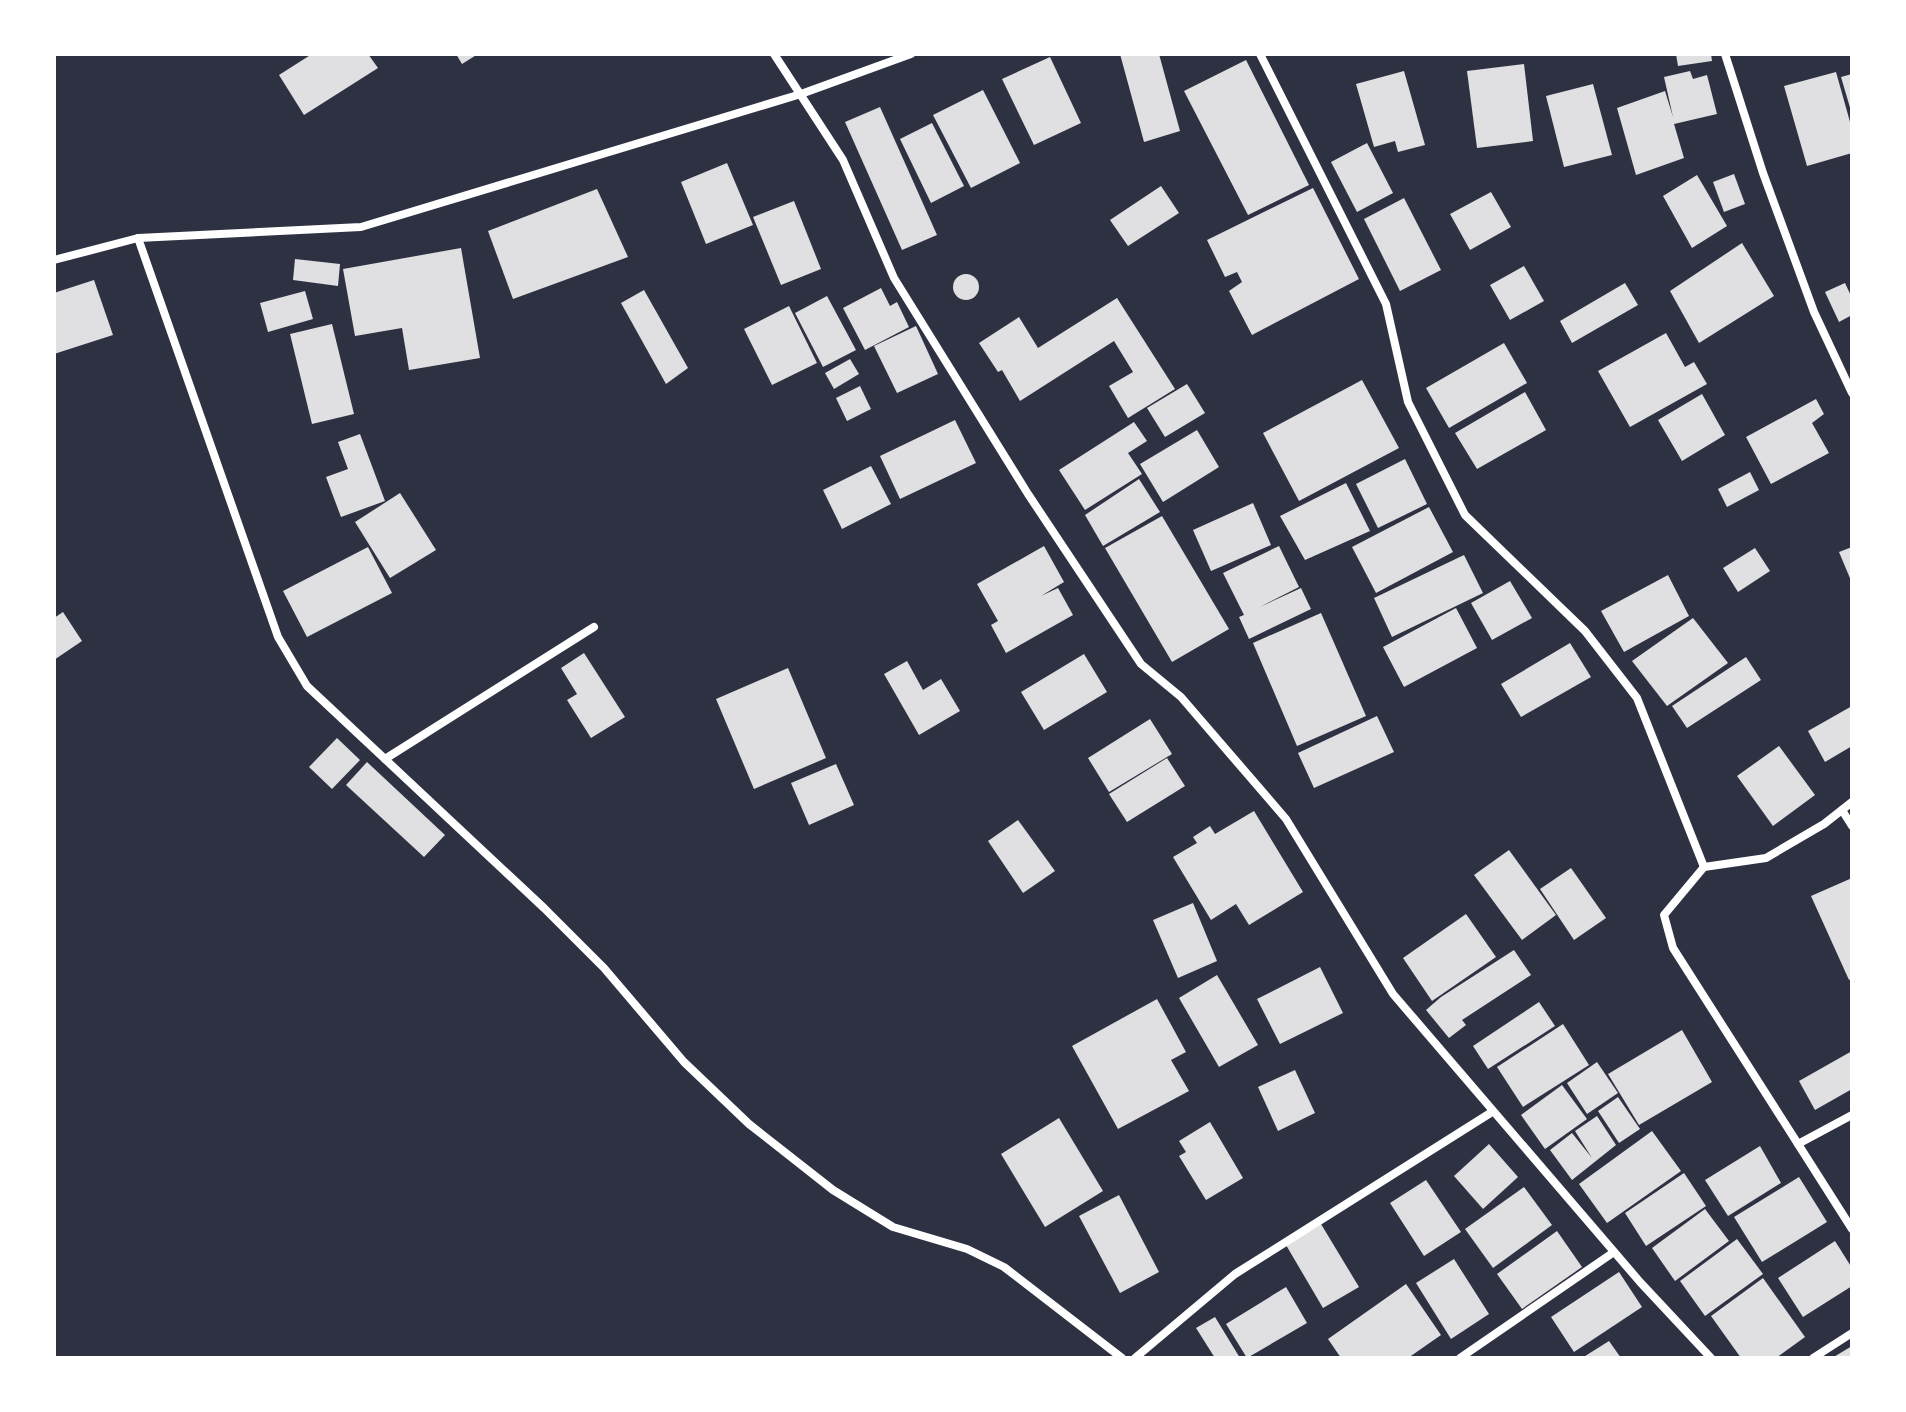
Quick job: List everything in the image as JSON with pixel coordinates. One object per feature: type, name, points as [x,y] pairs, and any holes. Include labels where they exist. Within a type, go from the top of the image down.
[{"type":"street","points":[[774,54],[843,160],[894,278],[1028,494],[1141,664],[1181,697],[1286,819],[1393,994],[1614,1252],[1711,1358]]},
{"type":"street","points":[[54,260],[138,238],[361,227],[801,94],[911,54]]},
{"type":"street","points":[[1260,54],[1386,304],[1408,402],[1465,515],[1585,631],[1637,698],[1704,867]]},
{"type":"street","points":[[1725,54],[1763,173],[1814,312],[1852,393]]},
{"type":"street","points":[[138,238],[278,637],[307,686],[604,968],[684,1062],[749,1124],[833,1190],[893,1227],[967,1249],[1004,1267],[1122,1358]]},
{"type":"street","points":[[385,759],[594,627]]},
{"type":"street","points":[[1852,802],[1824,824],[1766,858],[1704,867],[1664,915],[1673,948],[1852,1229]]},
{"type":"street","points":[[1842,810],[1852,826]]},
{"type":"street","points":[[1135,1358],[1235,1274],[1492,1112]]},
{"type":"street","points":[[1798,1144],[1852,1115]]},
{"type":"street","points":[[1460,1358],[1614,1252]]},
{"type":"street","points":[[1813,1358],[1852,1333]]},
{"type":"building","points":[[312,54],[368,54],[378,68],[304,115],[279,75]]},
{"type":"building","points":[[456,54],[478,54],[462,64]]},
{"type":"building","points":[[1120,54],[1159,54],[1180,131],[1144,142]]},
{"type":"building","points":[[1676,54],[1711,54],[1712,61],[1678,66]]},
{"type":"building","points":[[1050,57],[1081,123],[1034,145],[1002,79]]},
{"type":"building","points":[[1246,60],[1309,185],[1248,215],[1184,91]]},
{"type":"building","points":[[1524,64],[1533,141],[1477,148],[1467,71]]},
{"type":"building","points":[[1404,71],[1425,145],[1398,152],[1395,141],[1374,147],[1356,84]]},
{"type":"building","points":[[1690,71],[1693,79],[1707,75],[1717,114],[1674,124],[1684,158],[1636,175],[1617,108],[1665,91],[1673,117],[1664,77]]},
{"type":"building","points":[[1836,72],[1852,129],[1852,153],[1807,166],[1784,86]]},
{"type":"building","points":[[1852,74],[1852,111],[1851,111],[1841,77]]},
{"type":"building","points":[[1593,84],[1612,155],[1564,167],[1546,96]]},
{"type":"building","points":[[983,90],[1020,163],[971,188],[933,115]]},
{"type":"building","points":[[880,107],[937,235],[902,250],[845,122]]},
{"type":"building","points":[[932,123],[964,186],[931,203],[900,139]]},
{"type":"building","points":[[1367,143],[1393,193],[1357,212],[1331,162]]},
{"type":"building","points":[[727,163],[753,225],[706,244],[681,182]]},
{"type":"building","points":[[1734,174],[1745,204],[1724,212],[1713,182]]},
{"type":"building","points":[[1697,175],[1727,226],[1692,248],[1663,196]]},
{"type":"building","points":[[1161,186],[1179,213],[1128,246],[1110,220]]},
{"type":"building","points":[[1313,188],[1359,279],[1252,335],[1229,291],[1242,282],[1237,272],[1225,277],[1207,240]]},
{"type":"building","points":[[597,189],[628,257],[513,299],[488,231]]},
{"type":"building","points":[[1491,192],[1511,227],[1470,250],[1450,214]]},
{"type":"building","points":[[1404,198],[1441,270],[1400,291],[1364,219]]},
{"type":"building","points":[[794,201],[821,269],[781,285],[753,217]]},
{"type":"building","points":[[1742,243],[1774,296],[1699,343],[1670,291]]},
{"type":"building","points":[[461,248],[480,358],[409,370],[402,328],[355,336],[343,269]]},
{"type":"building","points":[[295,259],[340,264],[338,286],[293,280]]},
{"type":"building","points":[[1524,266],[1544,301],[1510,320],[1490,285]]},
{"type":"building","points":[[966,274],[975,278],[979,287],[975,296],[966,300],[957,296],[953,287],[957,278]]},
{"type":"building","points":[[94,280],[113,335],[54,354],[54,293]]},
{"type":"building","points":[[1625,283],[1638,305],[1572,343],[1560,321]]},
{"type":"building","points":[[1845,283],[1852,298],[1852,315],[1839,322],[1825,292]]},
{"type":"building","points":[[881,288],[890,306],[897,302],[909,327],[865,350],[843,308]]},
{"type":"building","points":[[644,290],[688,368],[666,384],[621,303]]},
{"type":"building","points":[[305,291],[313,319],[268,332],[260,303]]},
{"type":"building","points":[[827,296],[856,350],[823,367],[795,313]]},
{"type":"building","points":[[1117,298],[1175,389],[1128,418],[1109,386],[1133,372],[1114,341],[1020,401],[1002,370],[998,372],[979,343],[1019,317],[1038,348]]},
{"type":"building","points":[[789,306],[817,363],[772,385],[744,329]]},
{"type":"building","points":[[332,324],[354,414],[312,424],[290,334]]},
{"type":"building","points":[[916,326],[938,374],[897,393],[874,346]]},
{"type":"building","points":[[1666,333],[1685,367],[1694,362],[1707,384],[1630,427],[1598,371]]},
{"type":"building","points":[[1504,343],[1527,383],[1449,428],[1426,388]]},
{"type":"building","points":[[850,359],[859,374],[834,389],[825,373]]},
{"type":"building","points":[[1362,380],[1399,448],[1299,501],[1263,433]]},
{"type":"building","points":[[1187,384],[1205,413],[1165,437],[1147,408]]},
{"type":"building","points":[[860,386],[871,409],[847,421],[836,398]]},
{"type":"building","points":[[1525,392],[1546,430],[1477,469],[1455,433]]},
{"type":"building","points":[[1702,394],[1725,435],[1682,461],[1658,420]]},
{"type":"building","points":[[1816,399],[1824,414],[1812,423],[1829,453],[1771,484],[1746,437]]},
{"type":"building","points":[[955,420],[976,463],[900,499],[880,456]]},
{"type":"building","points":[[1134,422],[1147,441],[1128,453],[1142,474],[1085,510],[1059,470]]},
{"type":"building","points":[[1197,430],[1219,467],[1163,502],[1140,464]]},
{"type":"building","points":[[360,434],[385,501],[341,517],[326,477],[348,469],[338,442]]},
{"type":"building","points":[[1405,459],[1427,504],[1378,528],[1356,484]]},
{"type":"building","points":[[871,466],[891,504],[842,529],[823,490]]},
{"type":"building","points":[[1750,472],[1759,490],[1727,507],[1718,489]]},
{"type":"building","points":[[1139,479],[1160,512],[1103,546],[1085,515]]},
{"type":"building","points":[[1346,483],[1370,531],[1305,560],[1280,516]]},
{"type":"building","points":[[400,493],[436,550],[390,578],[355,522]]},
{"type":"building","points":[[1253,503],[1271,545],[1211,571],[1193,530]]},
{"type":"building","points":[[1429,507],[1453,552],[1376,593],[1352,547]]},
{"type":"building","points":[[1162,516],[1229,629],[1172,662],[1105,548]]},
{"type":"building","points":[[1044,546],[1064,582],[1041,596],[1058,588],[1073,615],[1006,653],[991,625],[998,621],[977,584]]},
{"type":"building","points":[[1279,546],[1299,587],[1260,607],[1301,588],[1311,609],[1249,639],[1239,617],[1244,615],[1223,573]]},
{"type":"building","points":[[368,547],[392,593],[307,637],[283,591]]},
{"type":"building","points":[[1852,547],[1852,583],[1839,552]]},
{"type":"building","points":[[1755,548],[1770,571],[1738,592],[1723,568]]},
{"type":"building","points":[[1464,555],[1483,593],[1392,637],[1374,598]]},
{"type":"building","points":[[1668,575],[1689,616],[1624,652],[1601,611]]},
{"type":"building","points":[[1510,581],[1532,618],[1492,640],[1471,603]]},
{"type":"building","points":[[1456,608],[1477,648],[1404,687],[1383,647]]},
{"type":"building","points":[[63,612],[82,641],[54,660],[54,618]]},
{"type":"building","points":[[1321,613],[1366,716],[1297,746],[1253,643]]},
{"type":"building","points":[[1693,618],[1728,663],[1667,706],[1632,661]]},
{"type":"building","points":[[1570,643],[1591,677],[1521,717],[1501,684]]},
{"type":"building","points":[[584,653],[625,717],[591,738],[567,700],[577,694],[561,668]]},
{"type":"building","points":[[1084,654],[1107,692],[1044,730],[1021,692]]},
{"type":"building","points":[[1746,657],[1761,680],[1687,728],[1672,706]]},
{"type":"building","points":[[907,661],[923,690],[941,679],[960,711],[919,735],[884,674]]},
{"type":"building","points":[[788,668],[826,758],[754,789],[716,699]]},
{"type":"building","points":[[1852,706],[1852,746],[1825,762],[1808,731]]},
{"type":"building","points":[[1377,716],[1394,752],[1314,788],[1298,753]]},
{"type":"building","points":[[1150,719],[1172,754],[1109,792],[1088,758]]},
{"type":"building","points":[[337,738],[360,760],[332,789],[309,767]]},
{"type":"building","points":[[1779,746],[1815,795],[1773,826],[1737,776]]},
{"type":"building","points":[[1167,758],[1185,786],[1127,822],[1109,794]]},
{"type":"building","points":[[367,762],[445,835],[424,857],[346,785]]},
{"type":"building","points":[[836,764],[854,805],[809,825],[791,783]]},
{"type":"building","points":[[1254,811],[1303,892],[1249,925],[1236,904],[1211,920],[1173,857],[1197,843],[1193,837],[1210,826],[1215,834]]},
{"type":"building","points":[[1018,820],[1055,871],[1023,893],[988,841]]},
{"type":"building","points":[[1509,850],[1556,915],[1522,940],[1474,875]]},
{"type":"building","points":[[1571,868],[1606,918],[1574,940],[1540,889]]},
{"type":"building","points":[[1852,878],[1852,978],[1849,980],[1811,896]]},
{"type":"building","points":[[1193,903],[1217,961],[1178,978],[1153,920]]},
{"type":"building","points":[[1466,914],[1496,957],[1432,1001],[1403,958]]},
{"type":"building","points":[[1514,950],[1531,975],[1462,1020],[1466,1025],[1449,1038],[1426,1010]]},
{"type":"building","points":[[1320,967],[1343,1013],[1280,1044],[1257,999]]},
{"type":"building","points":[[1217,975],[1258,1045],[1219,1067],[1179,998]]},
{"type":"building","points":[[1157,999],[1186,1052],[1171,1060],[1189,1091],[1118,1129],[1072,1046]]},
{"type":"building","points":[[1539,1002],[1555,1026],[1488,1069],[1473,1046]]},
{"type":"building","points":[[1563,1024],[1589,1065],[1523,1107],[1497,1067]]},
{"type":"building","points":[[1682,1030],[1712,1082],[1639,1125],[1608,1074]]},
{"type":"building","points":[[1852,1051],[1852,1089],[1815,1110],[1799,1081]]},
{"type":"building","points":[[1597,1062],[1618,1093],[1587,1114],[1567,1083]]},
{"type":"building","points":[[1295,1070],[1315,1113],[1278,1131],[1258,1087]]},
{"type":"building","points":[[1562,1085],[1587,1119],[1545,1149],[1521,1115]]},
{"type":"building","points":[[1618,1097],[1640,1129],[1619,1143],[1598,1111]]},
{"type":"building","points":[[1597,1116],[1616,1145],[1572,1180],[1550,1150],[1572,1133],[1592,1158],[1575,1131]]},
{"type":"building","points":[[1059,1118],[1103,1191],[1045,1227],[1001,1154]]},
{"type":"building","points":[[1210,1122],[1243,1178],[1206,1200],[1179,1156],[1186,1152],[1179,1141]]},
{"type":"building","points":[[1652,1131],[1681,1171],[1607,1223],[1579,1184]]},
{"type":"building","points":[[1489,1144],[1518,1177],[1483,1209],[1454,1176]]},
{"type":"building","points":[[1760,1146],[1781,1183],[1728,1216],[1705,1180]]},
{"type":"building","points":[[1684,1173],[1706,1206],[1646,1246],[1625,1213]]},
{"type":"building","points":[[1799,1177],[1827,1222],[1762,1262],[1734,1217]]},
{"type":"building","points":[[1426,1180],[1461,1232],[1424,1256],[1390,1203]]},
{"type":"building","points":[[1524,1187],[1552,1225],[1493,1268],[1465,1229]]},
{"type":"building","points":[[1119,1195],[1159,1272],[1120,1293],[1079,1216]]},
{"type":"building","points":[[1705,1209],[1729,1241],[1675,1281],[1652,1248]]},
{"type":"building","points":[[1321,1224],[1359,1287],[1323,1308],[1286,1245]]},
{"type":"building","points":[[1557,1231],[1582,1267],[1522,1309],[1497,1274]]},
{"type":"building","points":[[1737,1239],[1763,1274],[1705,1316],[1680,1281]]},
{"type":"building","points":[[1835,1241],[1852,1268],[1852,1286],[1803,1317],[1778,1278]]},
{"type":"building","points":[[1454,1259],[1489,1314],[1451,1339],[1416,1283]]},
{"type":"building","points":[[1619,1272],[1642,1307],[1574,1352],[1551,1317]]},
{"type":"building","points":[[1763,1278],[1805,1337],[1776,1358],[1741,1358],[1711,1316]]},
{"type":"building","points":[[1406,1284],[1441,1335],[1408,1358],[1341,1358],[1328,1339]]},
{"type":"building","points":[[1286,1287],[1307,1323],[1247,1358],[1226,1324]]},
{"type":"building","points":[[1215,1317],[1240,1358],[1215,1358],[1196,1328]]},
{"type":"building","points":[[1609,1341],[1621,1358],[1582,1358]]},
{"type":"building","points":[[1852,1346],[1852,1358],[1832,1358]]}]
